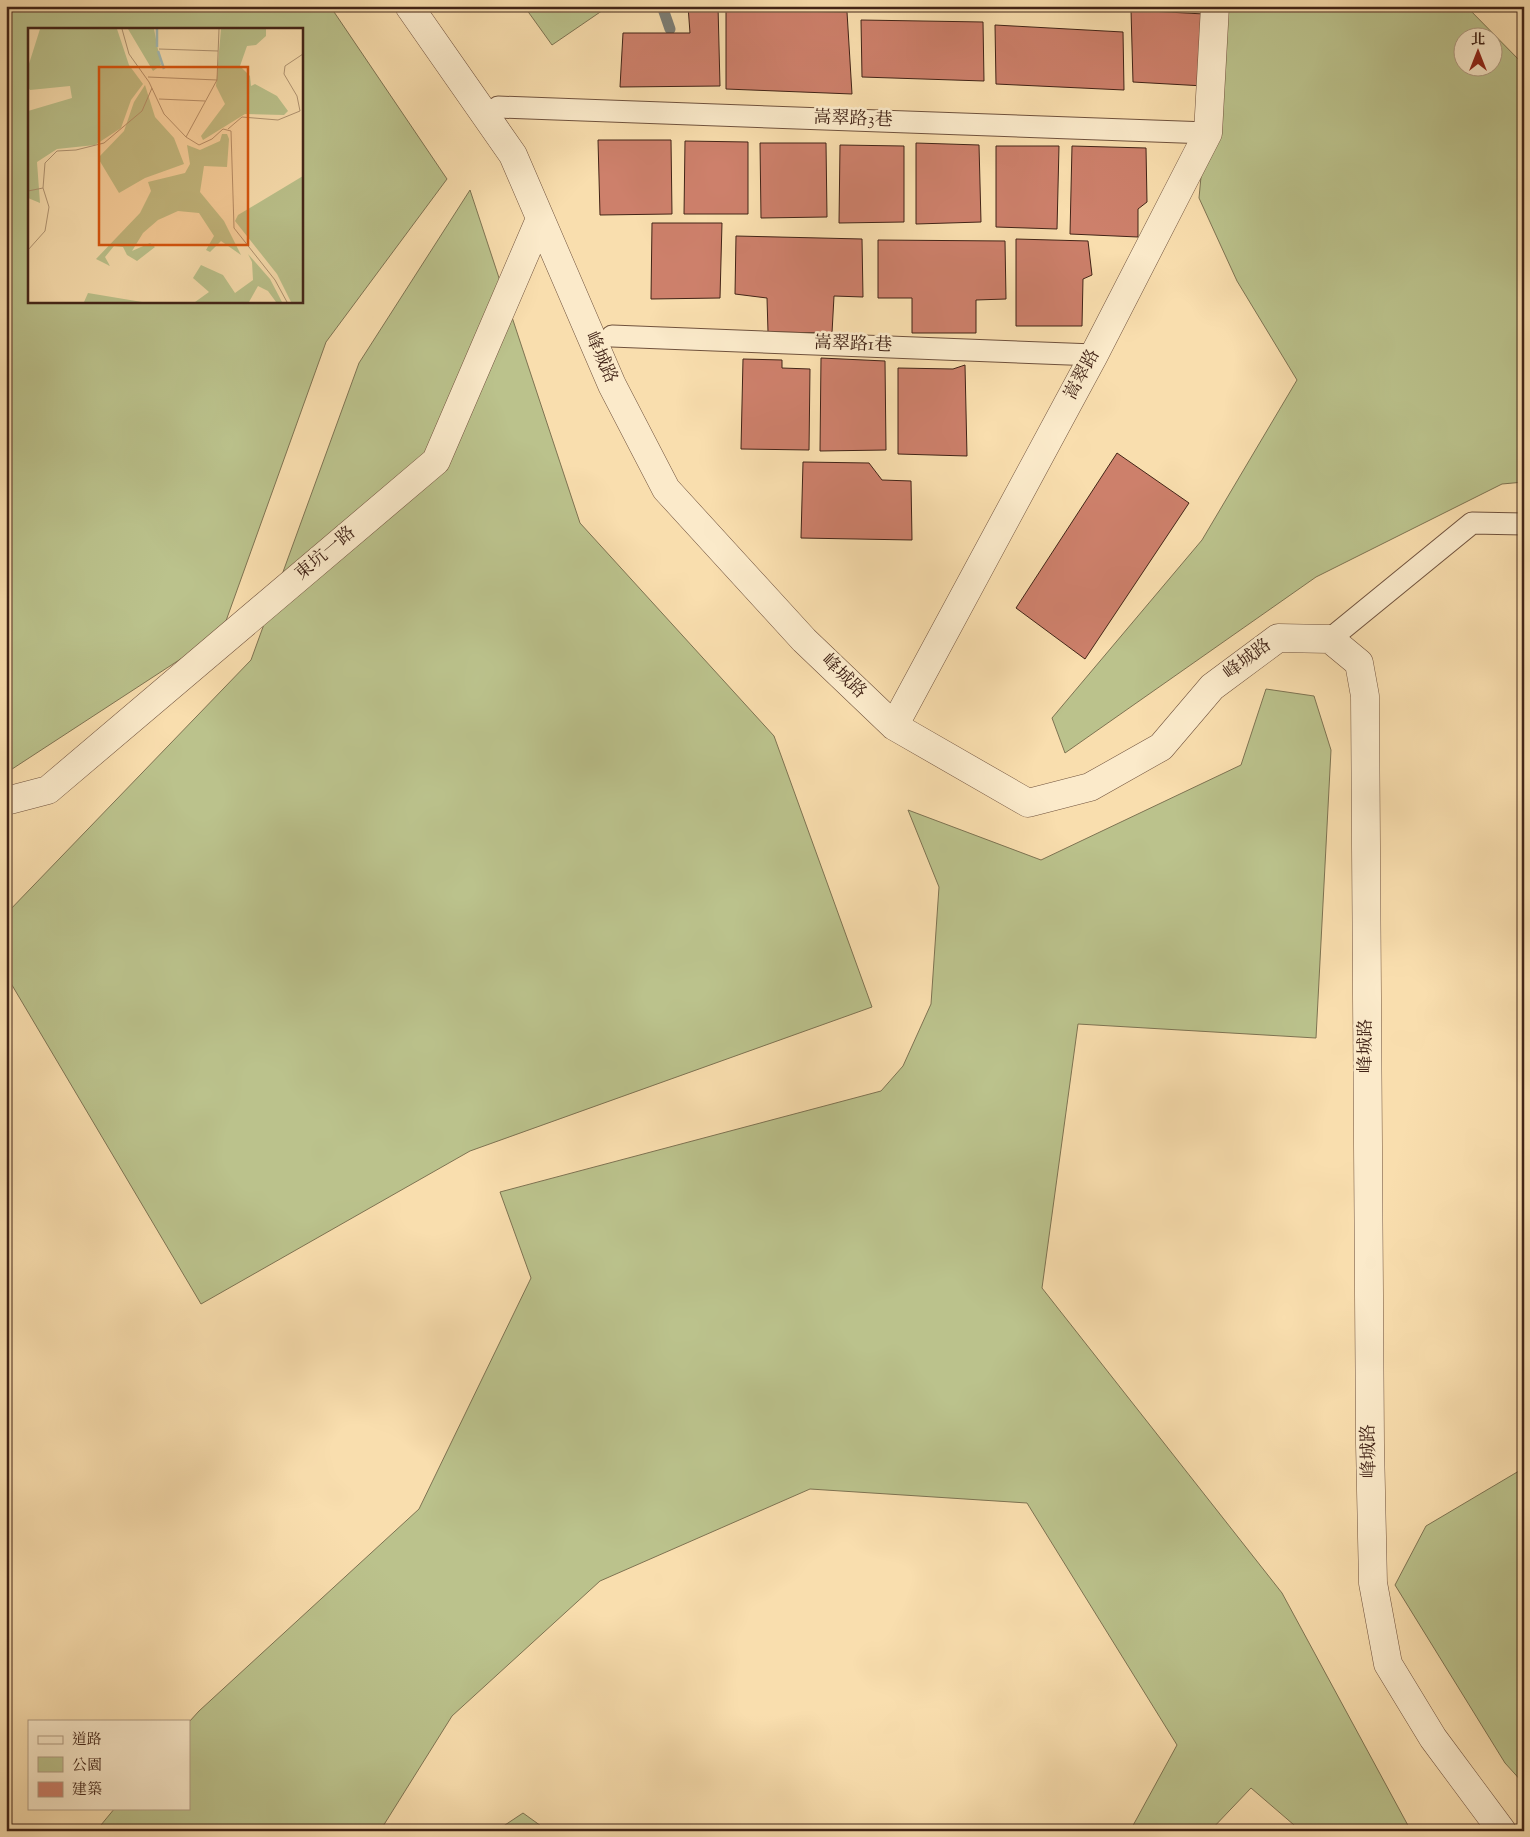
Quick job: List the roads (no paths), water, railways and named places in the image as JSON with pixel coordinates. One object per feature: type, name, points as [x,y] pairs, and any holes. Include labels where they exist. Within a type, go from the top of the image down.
[{"type":"street","name":"峰城路","points":[[409,6],[513,155],[612,385],[666,489],[804,640],[894,726],[1028,804],[1090,787],[1161,747],[1212,687],[1278,638],[1330,639],[1359,663],[1365,696],[1370,1434],[1373,1583],[1388,1664],[1433,1738],[1502,1831]]},
{"type":"street","name":"嵩翠路","points":[[894,726],[1094,355],[1208,133],[1215,6]]},
{"type":"street","name":"東坑一路","points":[[6,801],[48,790],[436,461],[540,219]]},
{"type":"lane","name":"嵩翠路3巷","points":[[498,107],[1208,133]]},
{"type":"lane","name":"嵩翠路1巷","points":[[612,336],[1094,355]]},
{"type":"lane","points":[[1330,639],[1472,523],[1524,524]]},
{"type":"waterway","points":[[662,6],[670,29]]}]
